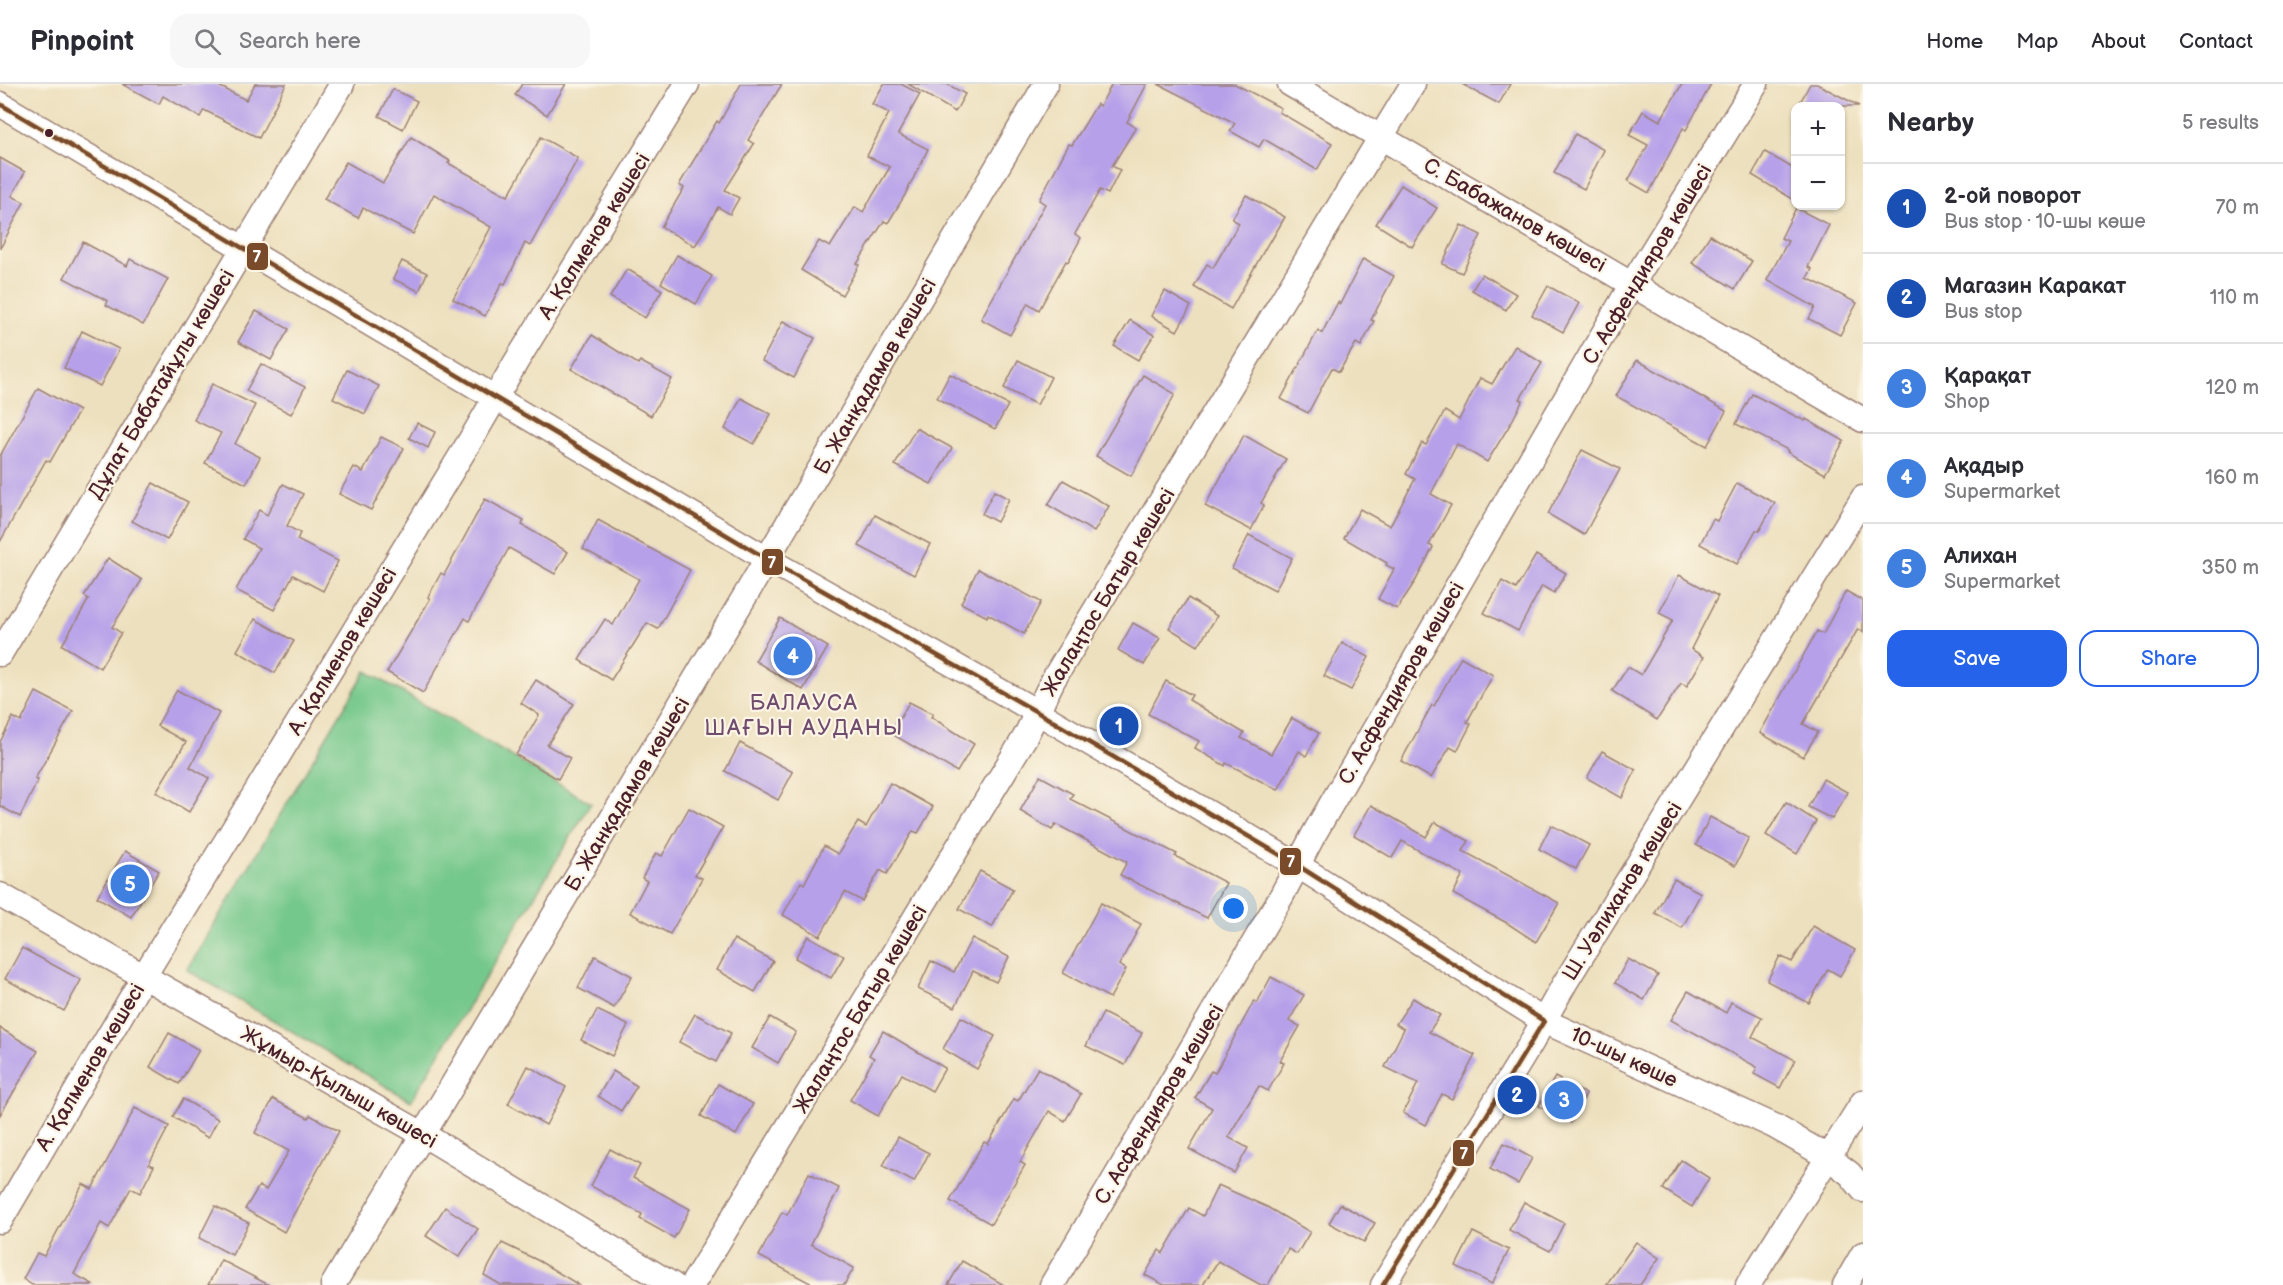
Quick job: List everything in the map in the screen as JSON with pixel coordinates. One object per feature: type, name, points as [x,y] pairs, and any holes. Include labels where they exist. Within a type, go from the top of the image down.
[{"type":"street","name":"Дұлат Бабатайұлы көшесі","points":[[0,654],[342,84]]},
{"type":"street","name":"А. Қалменов көшесі","points":[[0,1221],[144,976],[687,84]]},
{"type":"street","name":"Б. Жанқадамов көшесі","points":[[333,1285],[767,559],[1046,84]]},
{"type":"street","name":"С. Бабажанов көшесі","points":[[1290,84],[1863,420]]},
{"type":"street","name":"Жалаңтос Батыр көшесі","points":[[692,1285],[1025,737],[1053,680],[1413,84]]},
{"type":"street","name":"С. Асфендияров көшесі","points":[[1052,1285],[1281,897],[1297,865],[1632,284],[1756,84]]},
{"type":"street","name":"10-шы көше","points":[[0,104],[767,559],[1037,712],[1297,865],[1544,1021],[1774,1126],[1828,1157],[1850,1174],[1863,1190]]},
{"type":"street","name":"Ш. Уәлиханов көшесі","points":[[1383,1285],[1565,983],[1863,498]]},
{"type":"street","name":"Жұмыр-Қылыш көшесі","points":[[0,895],[424,1135],[673,1285]]},
{"type":"street","points":[[1748,1285],[1863,1102]]},
{"type":"street","points":[[1845,1285],[1863,1254]]},
{"type":"green space","points":[[366,671],[591,803],[411,1101],[187,970]]},
{"type":"building","points":[[122,84],[215,84],[246,100],[255,84],[286,84],[259,138],[204,110],[200,117],[163,96],[159,104]]},
{"type":"building","points":[[522,84],[566,84],[547,115],[515,95]]},
{"type":"building","points":[[741,84],[782,84],[748,140],[754,144],[725,190],[739,198],[730,214],[718,207],[695,246],[661,227],[684,188],[679,185]]},
{"type":"building","points":[[884,84],[901,84],[920,94],[898,134],[928,149],[905,195],[888,223],[884,221],[857,264],[859,265],[842,295],[801,270],[819,241],[830,247],[855,207],[863,212],[890,167],[867,156],[889,113],[872,104]]},
{"type":"building","points":[[908,84],[947,84],[965,94],[955,112]]},
{"type":"building","points":[[1112,84],[1147,84],[1127,122],[1136,127],[1112,166],[1120,170],[1108,194],[1100,190],[1075,234],[1081,238],[1039,310],[1028,303],[1010,335],[981,319],[1045,204],[1039,200],[1069,144],[1072,145],[1097,104],[1100,106]]},
{"type":"building","points":[[1158,84],[1235,84],[1281,108],[1279,112],[1332,143],[1317,170],[1264,139],[1259,147],[1230,131],[1235,123]]},
{"type":"building","points":[[1462,84],[1510,84],[1499,104]]},
{"type":"building","points":[[1682,84],[1711,84],[1686,130],[1683,128],[1649,193],[1628,181],[1648,145],[1629,135],[1643,111],[1660,121]]},
{"type":"building","points":[[1810,84],[1817,84],[1859,106],[1845,106],[1845,102],[1800,102]]},
{"type":"building","points":[[393,89],[417,101],[403,129],[379,116]]},
{"type":"building","points":[[1575,134],[1604,150],[1584,189],[1554,173]]},
{"type":"building","points":[[411,137],[450,161],[448,163],[508,196],[541,137],[578,158],[530,246],[525,243],[505,284],[502,283],[485,316],[453,299],[491,227],[434,194],[413,234],[363,208],[358,218],[324,199],[346,162],[383,183]]},
{"type":"building","points":[[1765,152],[1791,167],[1791,198],[1752,175]]},
{"type":"building","points":[[0,158],[25,172],[12,196],[24,202],[0,249]]},
{"type":"building","points":[[1401,185],[1437,208],[1412,247],[1376,224]]},
{"type":"building","points":[[1246,195],[1285,217],[1231,309],[1194,287],[1207,264],[1213,268],[1239,223],[1232,219]]},
{"type":"building","points":[[1795,210],[1800,210],[1829,225],[1808,267],[1812,269],[1807,278],[1857,303],[1840,335],[1809,319],[1815,307],[1767,280],[1788,241],[1781,238]]},
{"type":"building","points":[[1461,225],[1481,235],[1462,273],[1442,264]]},
{"type":"building","points":[[1710,235],[1752,261],[1735,289],[1692,263]]},
{"type":"building","points":[[83,242],[127,266],[130,259],[168,279],[143,325],[106,305],[108,301],[64,278]]},
{"type":"building","points":[[677,255],[712,276],[696,304],[661,283]]},
{"type":"building","points":[[1363,259],[1394,276],[1371,320],[1374,321],[1361,346],[1356,343],[1339,372],[1332,368],[1308,413],[1281,399],[1318,330],[1322,333]]},
{"type":"building","points":[[402,261],[427,273],[419,291],[393,279]]},
{"type":"building","points":[[627,269],[662,290],[645,318],[610,297]]},
{"type":"building","points":[[1482,274],[1516,294],[1506,310],[1472,290]]},
{"type":"building","points":[[1548,286],[1579,303],[1563,332],[1532,315]]},
{"type":"building","points":[[1165,291],[1191,306],[1177,331],[1151,316]]},
{"type":"building","points":[[256,311],[289,329],[271,360],[238,342]]},
{"type":"building","points":[[1130,320],[1154,335],[1138,360],[1114,346]]},
{"type":"building","points":[[783,321],[815,338],[794,378],[762,361]]},
{"type":"building","points":[[82,331],[119,349],[100,386],[64,368]]},
{"type":"building","points":[[592,335],[638,364],[640,361],[672,379],[651,416],[571,369]]},
{"type":"building","points":[[1515,346],[1542,363],[1520,399],[1523,400],[1511,423],[1487,462],[1457,444],[1431,494],[1451,505],[1429,545],[1433,547],[1416,580],[1397,609],[1378,599],[1394,569],[1344,538],[1360,509],[1390,526],[1415,479],[1406,474],[1422,443],[1426,445],[1445,411],[1459,420],[1480,378],[1492,384]]},
{"type":"building","points":[[1018,360],[1051,377],[1037,405],[1004,388]]},
{"type":"building","points":[[1637,360],[1726,411],[1707,446],[1616,396]]},
{"type":"building","points":[[261,364],[305,387],[291,414],[246,391]]},
{"type":"building","points":[[347,370],[379,386],[365,414],[333,398]]},
{"type":"building","points":[[950,374],[1008,405],[995,429],[937,398]]},
{"type":"building","points":[[1143,375],[1175,394],[1131,476],[1096,456]]},
{"type":"building","points":[[212,384],[255,405],[235,444],[260,457],[246,484],[205,463],[221,433],[194,420]]},
{"type":"building","points":[[38,388],[79,411],[50,462],[46,460],[0,542],[0,456]]},
{"type":"building","points":[[1752,394],[1805,421],[1806,419],[1844,441],[1825,474],[1787,452],[1788,450],[1736,424]]},
{"type":"building","points":[[741,398],[771,414],[754,444],[725,429]]},
{"type":"building","points":[[417,423],[435,432],[428,448],[409,438]]},
{"type":"building","points":[[916,428],[952,448],[931,484],[895,465]]},
{"type":"building","points":[[1244,435],[1286,459],[1261,503],[1264,505],[1251,530],[1205,506]]},
{"type":"building","points":[[381,437],[404,448],[371,510],[339,494],[354,467],[363,472]]},
{"type":"building","points":[[1582,450],[1620,469],[1584,535],[1548,514]]},
{"type":"building","points":[[1063,480],[1109,506],[1094,532],[1048,505]]},
{"type":"building","points":[[153,483],[188,502],[167,540],[132,521]]},
{"type":"building","points":[[1737,483],[1775,503],[1759,531],[1756,530],[1737,564],[1700,544],[1713,519],[1717,521]]},
{"type":"building","points":[[283,484],[303,494],[287,526],[300,533],[297,540],[338,561],[323,591],[293,575],[274,610],[236,590],[259,548],[243,539],[259,510],[267,515]]},
{"type":"building","points":[[994,491],[1009,499],[997,522],[982,514]]},
{"type":"building","points":[[485,499],[524,520],[522,525],[568,552],[555,574],[509,548],[469,621],[465,618],[423,693],[387,672],[430,599],[428,597],[441,573],[444,575]]},
{"type":"building","points":[[875,515],[930,544],[914,575],[859,546]]},
{"type":"building","points":[[598,520],[690,570],[658,629],[647,623],[611,680],[579,660],[605,619],[613,625],[639,579],[583,549]]},
{"type":"building","points":[[1249,535],[1292,558],[1275,590],[1232,568]]},
{"type":"building","points":[[1536,555],[1566,573],[1554,593],[1542,586],[1518,631],[1484,613],[1502,581],[1516,589]]},
{"type":"building","points":[[108,558],[142,580],[112,627],[121,633],[100,668],[62,645],[89,599],[84,596]]},
{"type":"building","points":[[978,569],[1041,602],[1024,634],[988,614],[987,617],[961,603]]},
{"type":"building","points":[[1679,575],[1718,596],[1691,649],[1704,657],[1687,686],[1681,683],[1657,720],[1612,691],[1628,667],[1641,675],[1673,620],[1659,613]]},
{"type":"building","points":[[1846,591],[1863,601],[1863,632],[1858,629],[1803,724],[1818,732],[1803,757],[1760,733],[1817,631],[1823,634]]},
{"type":"building","points":[[1188,598],[1217,616],[1198,646],[1169,628]]},
{"type":"building","points":[[780,618],[828,647],[803,690],[755,661]]},
{"type":"building","points":[[255,619],[294,641],[275,673],[237,651]]},
{"type":"building","points":[[1133,623],[1160,638],[1144,665],[1118,650]]},
{"type":"building","points":[[1342,643],[1369,657],[1351,690],[1324,676]]},
{"type":"building","points":[[1461,657],[1493,675],[1467,722],[1471,724],[1457,751],[1450,747],[1431,778],[1401,761]]},
{"type":"building","points":[[536,680],[574,704],[547,745],[570,758],[558,779],[516,755],[539,715],[521,703]]},
{"type":"building","points":[[1166,681],[1192,695],[1189,700],[1244,733],[1241,738],[1271,754],[1292,718],[1319,733],[1306,756],[1299,751],[1278,790],[1226,763],[1225,766],[1195,748],[1199,741],[1148,714]]},
{"type":"building","points":[[177,690],[219,713],[190,767],[209,778],[189,812],[156,792],[186,742],[157,726]]},
{"type":"building","points":[[36,692],[73,711],[35,779],[38,780],[20,817],[0,806],[0,742],[13,717],[21,722]]},
{"type":"building","points":[[909,702],[933,714],[931,717],[974,744],[957,772],[892,734]]},
{"type":"building","points":[[740,743],[793,772],[778,800],[725,771]]},
{"type":"building","points":[[1602,751],[1636,770],[1622,798],[1587,778]]},
{"type":"building","points":[[1040,776],[1073,794],[1070,799],[1177,854],[1175,856],[1226,883],[1207,918],[1120,875],[1127,862],[1056,824],[1052,830],[1020,811]]},
{"type":"building","points":[[1823,779],[1847,792],[1832,819],[1808,807]]},
{"type":"building","points":[[890,783],[933,807],[918,833],[913,831],[887,874],[880,870],[862,901],[845,892],[820,936],[783,915],[801,882],[804,884],[824,846],[838,854],[858,822],[866,827]]},
{"type":"building","points":[[1786,802],[1816,821],[1797,854],[1766,835]]},
{"type":"building","points":[[1371,805],[1426,837],[1435,822],[1469,841],[1463,851],[1559,903],[1536,942],[1507,923],[1453,894],[1463,875],[1402,841],[1392,858],[1354,835]]},
{"type":"building","points":[[689,808],[723,827],[695,875],[702,878],[670,934],[630,913],[647,881],[642,878],[656,853],[662,856]]},
{"type":"building","points":[[1710,817],[1749,838],[1735,866],[1696,845]]},
{"type":"building","points":[[1551,825],[1589,845],[1576,869],[1539,849]]},
{"type":"building","points":[[125,851],[159,871],[131,917],[97,897]]},
{"type":"building","points":[[980,871],[1013,889],[992,927],[959,909]]},
{"type":"building","points":[[1674,879],[1701,893],[1682,928],[1655,913]]},
{"type":"building","points":[[1101,903],[1141,924],[1119,965],[1126,969],[1110,998],[1063,973]]},
{"type":"building","points":[[1813,926],[1855,950],[1840,976],[1828,969],[1809,1003],[1767,981],[1780,956],[1792,962]]},
{"type":"building","points":[[808,936],[844,956],[831,978],[795,958]]},
{"type":"building","points":[[972,938],[1009,957],[996,982],[973,971],[955,1007],[918,989],[931,961],[954,972]]},
{"type":"building","points":[[734,939],[773,961],[755,992],[717,970]]},
{"type":"building","points":[[22,948],[81,980],[64,1011],[5,979]]},
{"type":"building","points":[[595,956],[632,976],[614,1008],[578,988]]},
{"type":"building","points":[[1628,959],[1658,975],[1644,1000],[1615,983]]},
{"type":"building","points":[[1271,977],[1304,995],[1289,1021],[1300,1026],[1280,1061],[1284,1063],[1268,1091],[1259,1086],[1228,1137],[1248,1148],[1234,1173],[1189,1149],[1212,1108],[1195,1098],[1211,1071],[1215,1073],[1254,1001],[1257,1003]]},
{"type":"building","points":[[1688,991],[1726,1013],[1731,1002],[1762,1017],[1752,1037],[1795,1060],[1780,1088],[1754,1074],[1757,1067],[1671,1020]]},
{"type":"building","points":[[1413,998],[1440,1015],[1429,1032],[1475,1055],[1452,1099],[1442,1094],[1426,1125],[1403,1113],[1418,1083],[1385,1067],[1404,1029],[1396,1024]]},
{"type":"building","points":[[597,1010],[628,1025],[612,1056],[581,1040]]},
{"type":"building","points":[[1103,1013],[1142,1033],[1125,1065],[1086,1046]]},
{"type":"building","points":[[695,1014],[731,1033],[716,1062],[679,1042]]},
{"type":"building","points":[[770,1017],[796,1032],[778,1063],[752,1048]]},
{"type":"building","points":[[961,1017],[995,1036],[977,1069],[943,1049]]},
{"type":"building","points":[[0,1028],[38,1051],[0,1115]]},
{"type":"building","points":[[883,1031],[945,1068],[932,1091],[902,1074],[878,1116],[850,1100],[874,1058],[869,1055]]},
{"type":"building","points":[[169,1033],[199,1050],[179,1084],[150,1067]]},
{"type":"building","points":[[528,1066],[566,1087],[546,1125],[508,1104]]},
{"type":"building","points":[[1038,1068],[1081,1094],[1065,1121],[1049,1111],[1020,1162],[1025,1165],[991,1224],[950,1201],[984,1142],[988,1144],[1014,1099],[1018,1101]]},
{"type":"building","points":[[613,1071],[637,1086],[621,1111],[598,1096]]},
{"type":"building","points":[[1555,1077],[1586,1094],[1571,1123],[1539,1106]]},
{"type":"building","points":[[718,1084],[753,1104],[736,1135],[701,1116]]},
{"type":"building","points":[[183,1099],[218,1119],[208,1138],[173,1117]]},
{"type":"building","points":[[273,1099],[308,1118],[310,1115],[339,1131],[284,1232],[245,1209],[259,1186],[266,1190],[289,1151],[255,1133]]},
{"type":"building","points":[[135,1108],[169,1126],[149,1164],[154,1166],[140,1193],[131,1188],[109,1228],[101,1223],[74,1274],[94,1285],[32,1285],[23,1279],[37,1253],[44,1256],[83,1184],[92,1189]]},
{"type":"building","points":[[898,1137],[929,1153],[914,1182],[883,1166]]},
{"type":"building","points":[[1504,1143],[1532,1158],[1518,1184],[1490,1169]]},
{"type":"building","points":[[610,1149],[640,1165],[633,1178],[690,1209],[674,1238],[640,1219],[642,1214],[591,1186]]},
{"type":"building","points":[[1681,1160],[1709,1178],[1692,1207],[1663,1189]]},
{"type":"building","points":[[809,1173],[839,1188],[811,1244],[854,1268],[844,1285],[814,1285],[759,1256],[782,1212],[787,1215]]},
{"type":"building","points":[[1218,1185],[1267,1207],[1310,1232],[1297,1254],[1288,1249],[1268,1285],[1261,1285],[1218,1261],[1203,1285],[1164,1285],[1145,1275],[1159,1250],[1163,1253],[1189,1208],[1203,1216]]},
{"type":"building","points":[[1524,1202],[1564,1223],[1550,1251],[1509,1230]]},
{"type":"building","points":[[1340,1204],[1375,1223],[1364,1242],[1329,1223]]},
{"type":"building","points":[[215,1206],[249,1223],[232,1255],[199,1238]]},
{"type":"building","points":[[445,1207],[478,1229],[459,1257],[426,1236]]},
{"type":"building","points":[[1473,1232],[1509,1250],[1492,1284],[1456,1266]]},
{"type":"building","points":[[1636,1242],[1659,1258],[1640,1285],[1606,1285]]},
{"type":"building","points":[[502,1243],[539,1261],[579,1285],[501,1285],[484,1275]]},
{"type":"building","points":[[221,1260],[269,1285],[208,1285]]},
{"type":"building","points":[[962,1261],[1004,1285],[948,1285]]},
{"type":"transit line","name":"7","points":[[0,104],[767,559],[1037,712],[1297,865],[1544,1021]]},
{"type":"transit line","name":"7","points":[[1383,1285],[1544,1021]]},
{"type":"place","name":"Ақадыр","points":[[793,656]]},
{"type":"place","name":"2-ой поворот","points":[[1119,726]]},
{"type":"place","name":"Алихан","points":[[130,884]]},
{"type":"place","name":"Магазин Каракат","points":[[1517,1095]]},
{"type":"place","name":"Қарақат","points":[[1564,1100]]},
{"type":"district","name":"БАЛАУСА ШАҒЫН АУДАНЫ","points":[[804,714]]}]
